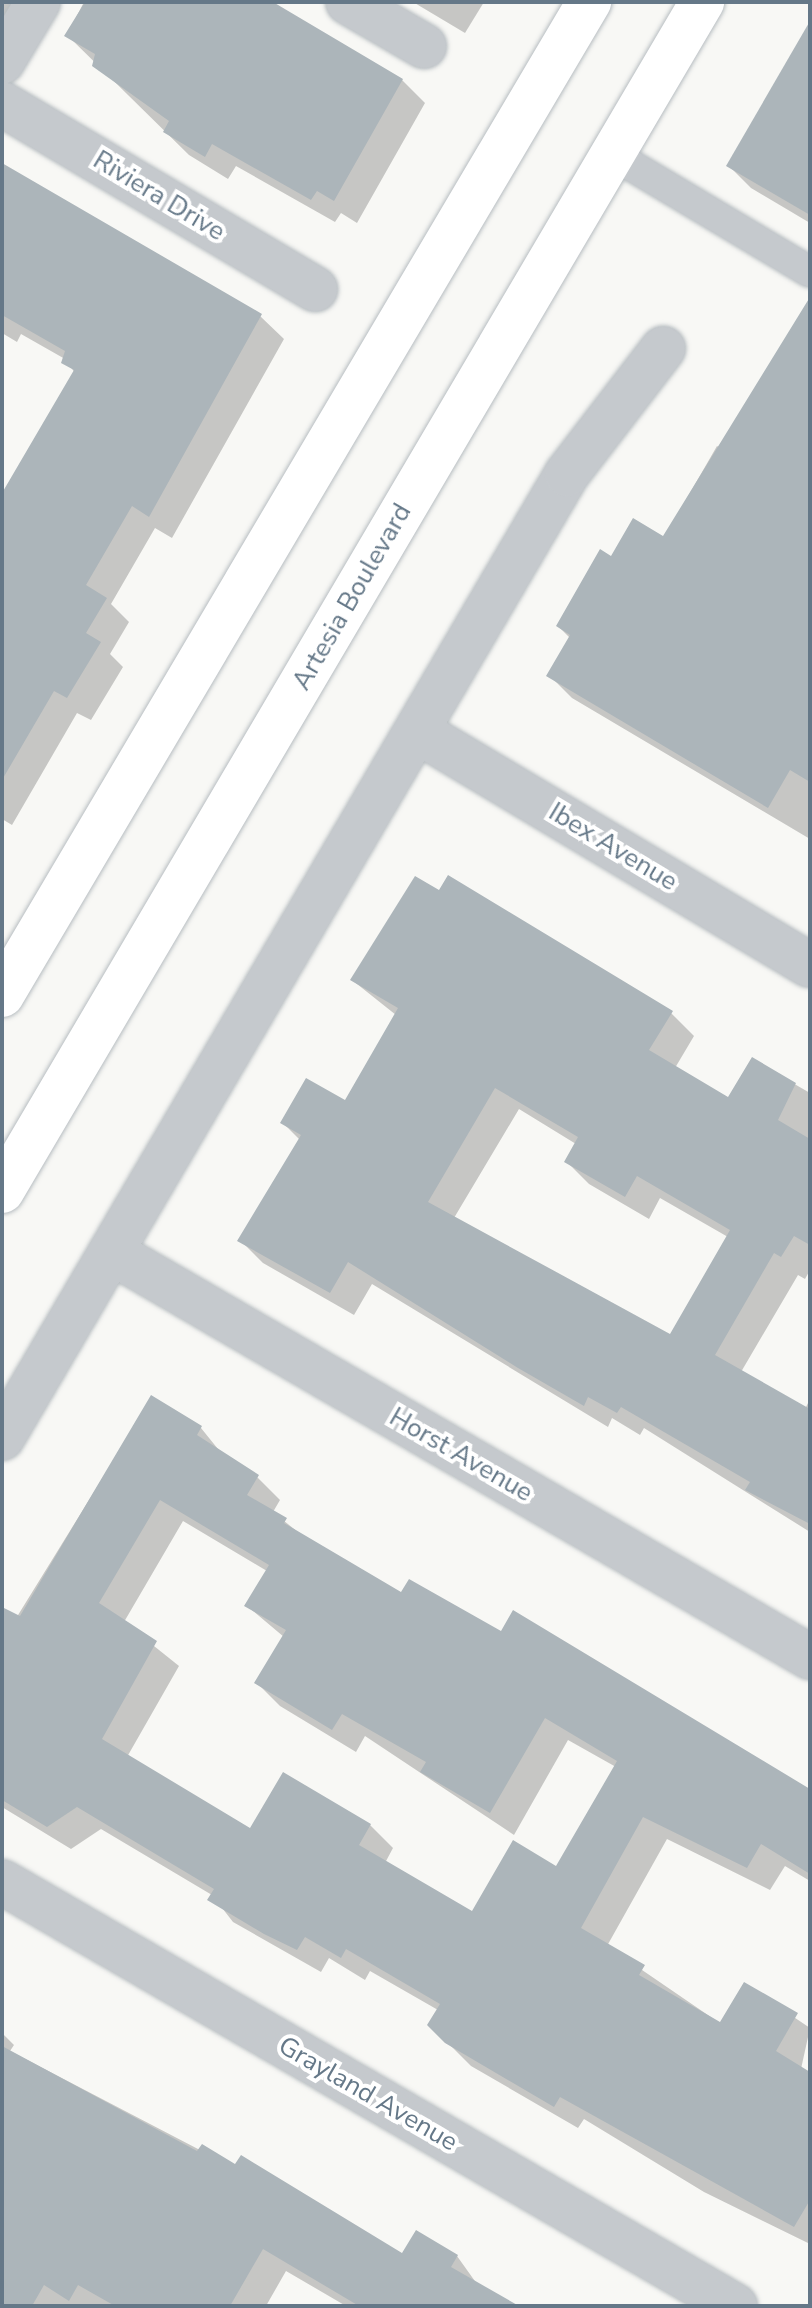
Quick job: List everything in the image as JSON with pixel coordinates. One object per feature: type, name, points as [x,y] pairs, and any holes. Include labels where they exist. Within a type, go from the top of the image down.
[{"type":"main road","points":[[2,995],[589,2]]},
{"type":"main road","name":"Artesia Boulevard","points":[[2,1191],[702,2]]},
{"type":"street","points":[[2,62],[38,2]]},
{"type":"street","points":[[348,2],[424,46]]},
{"type":"street","name":"Riviera Drive","points":[[2,104],[315,289]]},
{"type":"street","points":[[2,1438],[567,474],[663,349]]},
{"type":"street","name":"Ibex Avenue","points":[[417,731],[810,965]]},
{"type":"street","name":"Horst Avenue","points":[[111,1252],[810,1657]]},
{"type":"street","name":"Grayland Avenue","points":[[2,1882],[735,2306]]},
{"type":"lane","points":[[612,154],[810,272]]},
{"type":"building","points":[[85,2],[273,2],[403,79],[334,201],[317,191],[311,200],[212,144],[205,157],[163,132],[169,121],[92,66],[95,54],[64,36]]},
{"type":"building","points":[[810,21],[810,215],[726,166]]},
{"type":"building","points":[[2,163],[262,314],[149,517],[132,506],[86,585],[107,598],[86,633],[101,642],[67,698],[54,691],[2,780],[2,493],[74,370],[61,363],[65,351],[2,315]]},
{"type":"building","points":[[810,297],[810,782],[790,770],[768,808],[546,676],[570,635],[556,626],[600,549],[611,556],[633,518],[663,536]]},
{"type":"building","points":[[448,875],[673,1011],[649,1050],[728,1097],[752,1057],[796,1083],[778,1120],[810,1139],[810,1245],[794,1236],[781,1257],[774,1253],[715,1355],[810,1409],[810,1524],[745,1490],[750,1482],[621,1407],[617,1413],[588,1397],[584,1406],[348,1262],[330,1293],[237,1241],[301,1135],[280,1123],[306,1078],[345,1100],[398,1008],[350,980],[415,876],[439,890]],"holes":[[[495,1088],[578,1137],[564,1162],[625,1197],[637,1176],[730,1230],[670,1334],[428,1202]]]},
{"type":"building","points":[[151,1395],[202,1426],[197,1435],[259,1475],[247,1495],[287,1518],[284,1523],[401,1592],[409,1579],[501,1631],[513,1610],[810,1789],[810,1874],[761,1844],[747,1868],[643,1817],[581,1928],[645,1965],[639,1975],[720,2022],[744,1982],[798,2013],[776,2051],[810,2072],[810,2200],[794,2227],[560,2097],[554,2107],[445,2043],[427,2025],[440,2004],[346,1949],[341,1958],[305,1937],[297,1950],[264,1934],[207,1900],[214,1889],[77,1807],[47,1827],[2,1800],[2,1607],[20,1616]],"holes":[[[160,1500],[269,1565],[244,1606],[286,1630],[254,1683],[332,1730],[342,1714],[426,1762],[420,1772],[490,1813],[545,1718],[617,1761],[556,1866],[513,1840],[472,1911],[359,1845],[371,1824],[283,1772],[250,1828],[102,1739],[157,1641],[99,1603]]]},
{"type":"building","points":[[2,2046],[197,2151],[202,2144],[235,2164],[241,2155],[402,2253],[416,2230],[458,2255],[451,2267],[519,2306],[359,2306],[263,2249],[230,2306],[115,2306],[78,2285],[69,2301],[44,2285],[32,2306],[2,2306]]}]
